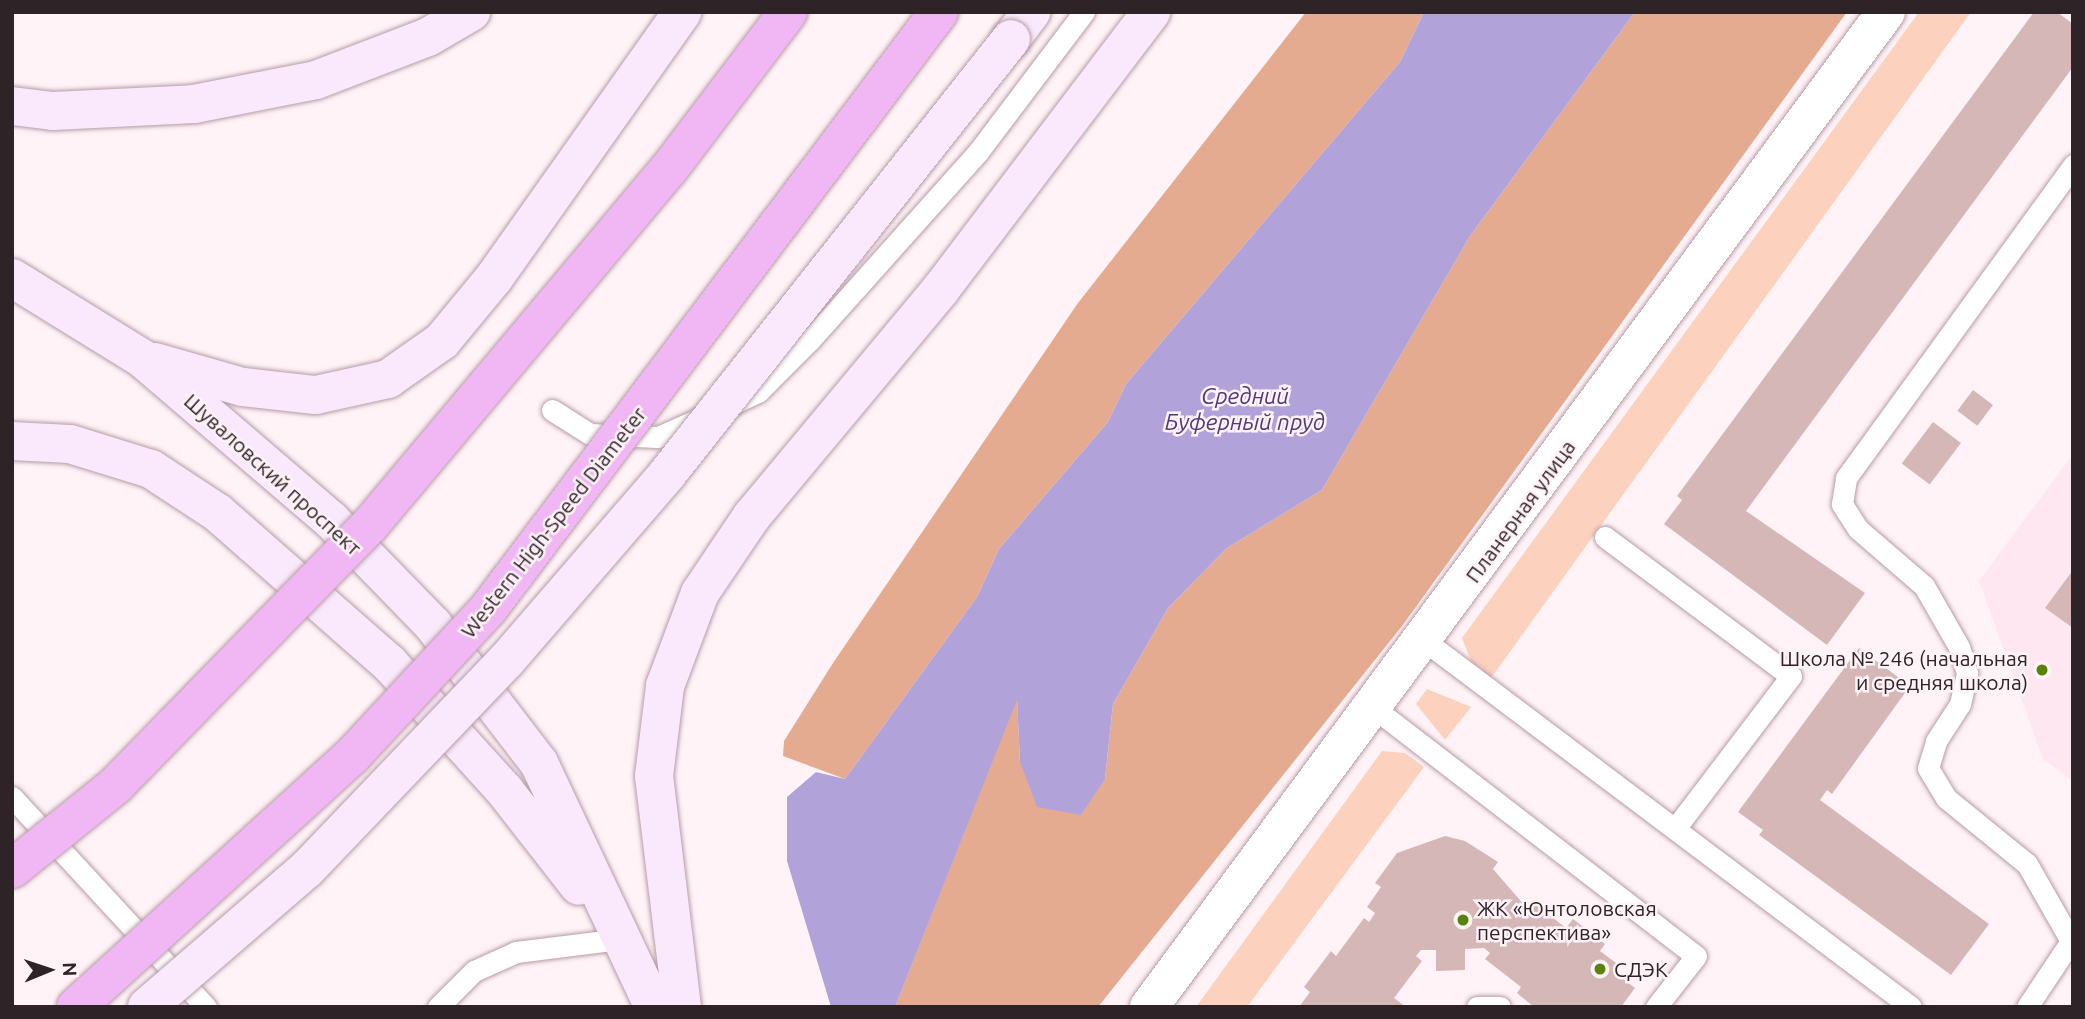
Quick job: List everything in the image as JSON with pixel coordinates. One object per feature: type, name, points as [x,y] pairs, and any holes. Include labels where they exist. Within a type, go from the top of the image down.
[{"type":"highway","points":[[12,870],[116,785],[369,524],[669,169],[788,12]]},
{"type":"highway","name":"Western High-Speed Diameter","points":[[76,1007],[353,755],[489,608],[939,12]]},
{"type":"main road","points":[[12,106],[53,111],[194,104],[316,80],[428,37],[471,12]]},
{"type":"main road","points":[[682,1007],[654,776],[665,685],[700,593],[752,516],[942,289],[1151,12]]},
{"type":"main road","points":[[143,359],[243,387],[316,395],[388,379],[442,341],[494,278],[679,16]]},
{"type":"main road","points":[[147,1007],[307,869],[506,661],[668,473],[1021,26]]},
{"type":"main road","name":"Шуваловский проспект","points":[[12,278],[143,359],[331,520],[433,625],[538,762],[653,1007]]},
{"type":"main road","points":[[12,441],[70,444],[150,469],[270,554],[389,663],[505,791],[621,939]]},
{"type":"street","name":"Планерная улица","points":[[1149,1007],[1425,641],[1886,12]]},
{"type":"lane","points":[[552,410],[590,434],[658,438],[758,392],[978,152],[1084,12]]},
{"type":"lane","points":[[2027,1007],[2071,941],[2027,864],[1946,798],[1928,768],[1936,741],[1960,705],[1967,673],[1959,647],[1924,586],[1858,529],[1842,505],[1846,478],[2073,166]]},
{"type":"lane","points":[[1605,537],[1791,676],[1675,830]]},
{"type":"lane","points":[[1425,641],[1911,1007]]},
{"type":"lane","points":[[1374,708],[1696,957],[1656,1007]]},
{"type":"lane","points":[[12,797],[206,1007]]},
{"type":"lane","points":[[438,1007],[474,971],[516,952],[621,939]]},
{"type":"lane","points":[[1477,1007],[1500,1007]]},
{"type":"shaded area","points":[[1306,12],[1424,12],[1400,62],[1126,384],[1108,422],[999,549],[977,597],[845,779],[783,756],[784,741],[833,663],[1078,303]]},
{"type":"shaded area","points":[[1635,12],[1847,12],[1402,626],[1098,1007],[895,1007],[1017,698],[1020,762],[1105,779],[1113,704],[1168,608],[1227,548],[1322,490],[1470,236]]},
{"type":"shaded area","points":[[1919,12],[1971,12],[1491,678],[1471,661],[1462,638]]},
{"type":"shaded area","name":"Школа № 246 (начальная и средняя школа)","points":[[2073,454],[2073,781],[2043,759],[1979,581]]},
{"type":"shaded area","points":[[1427,689],[1471,707],[1445,740],[1416,704]]},
{"type":"shaded area","points":[[1382,751],[1405,753],[1424,767],[1247,1007],[1196,1007]]},
{"type":"water","name":"Средний Буферный пруд","points":[[1424,12],[1635,12],[1470,236],[1322,490],[1227,548],[1168,608],[1113,704],[1105,779],[1081,815],[1037,807],[1020,762],[1017,700],[895,1007],[831,1007],[787,861],[787,797],[816,772],[845,779],[977,597],[999,549],[1108,422],[1126,384],[1400,62]]},
{"type":"building","points":[[2034,12],[2057,12],[2073,24],[2073,67],[1746,511],[1865,593],[1827,645],[1664,524],[1682,500],[1677,496]]},
{"type":"building","points":[[1973,390],[1993,405],[1977,426],[1957,411]]},
{"type":"building","points":[[1933,422],[1961,443],[1930,485],[1902,464]]},
{"type":"building","points":[[2073,570],[2073,628],[2045,608]]},
{"type":"building","points":[[1859,648],[1910,686],[1832,794],[1827,790],[1820,800],[1989,924],[1951,975],[1759,835],[1763,830],[1738,812]]},
{"type":"building","name":"ЖК «Юнтоловская перспектива»","points":[[1445,836],[1465,841],[1498,862],[1493,869],[1526,907],[1531,901],[1566,928],[1573,919],[1605,944],[1600,951],[1620,966],[1614,972],[1635,988],[1621,1007],[1534,1007],[1517,993],[1521,987],[1485,959],[1490,953],[1484,948],[1465,949],[1465,970],[1436,971],[1436,950],[1421,950],[1416,956],[1422,961],[1394,998],[1406,1007],[1299,1007],[1310,992],[1304,987],[1331,951],[1336,956],[1364,918],[1369,922],[1375,913],[1367,907],[1381,887],[1375,883],[1397,853]]},
{"type":"place","name":"Школа № 246 (начальная и средняя школа)","points":[[2042,670]]},
{"type":"place","name":"ЖК «Юнтоловская перспектива»","points":[[1463,920]]},
{"type":"place","name":"СДЭК","points":[[1600,969]]}]
